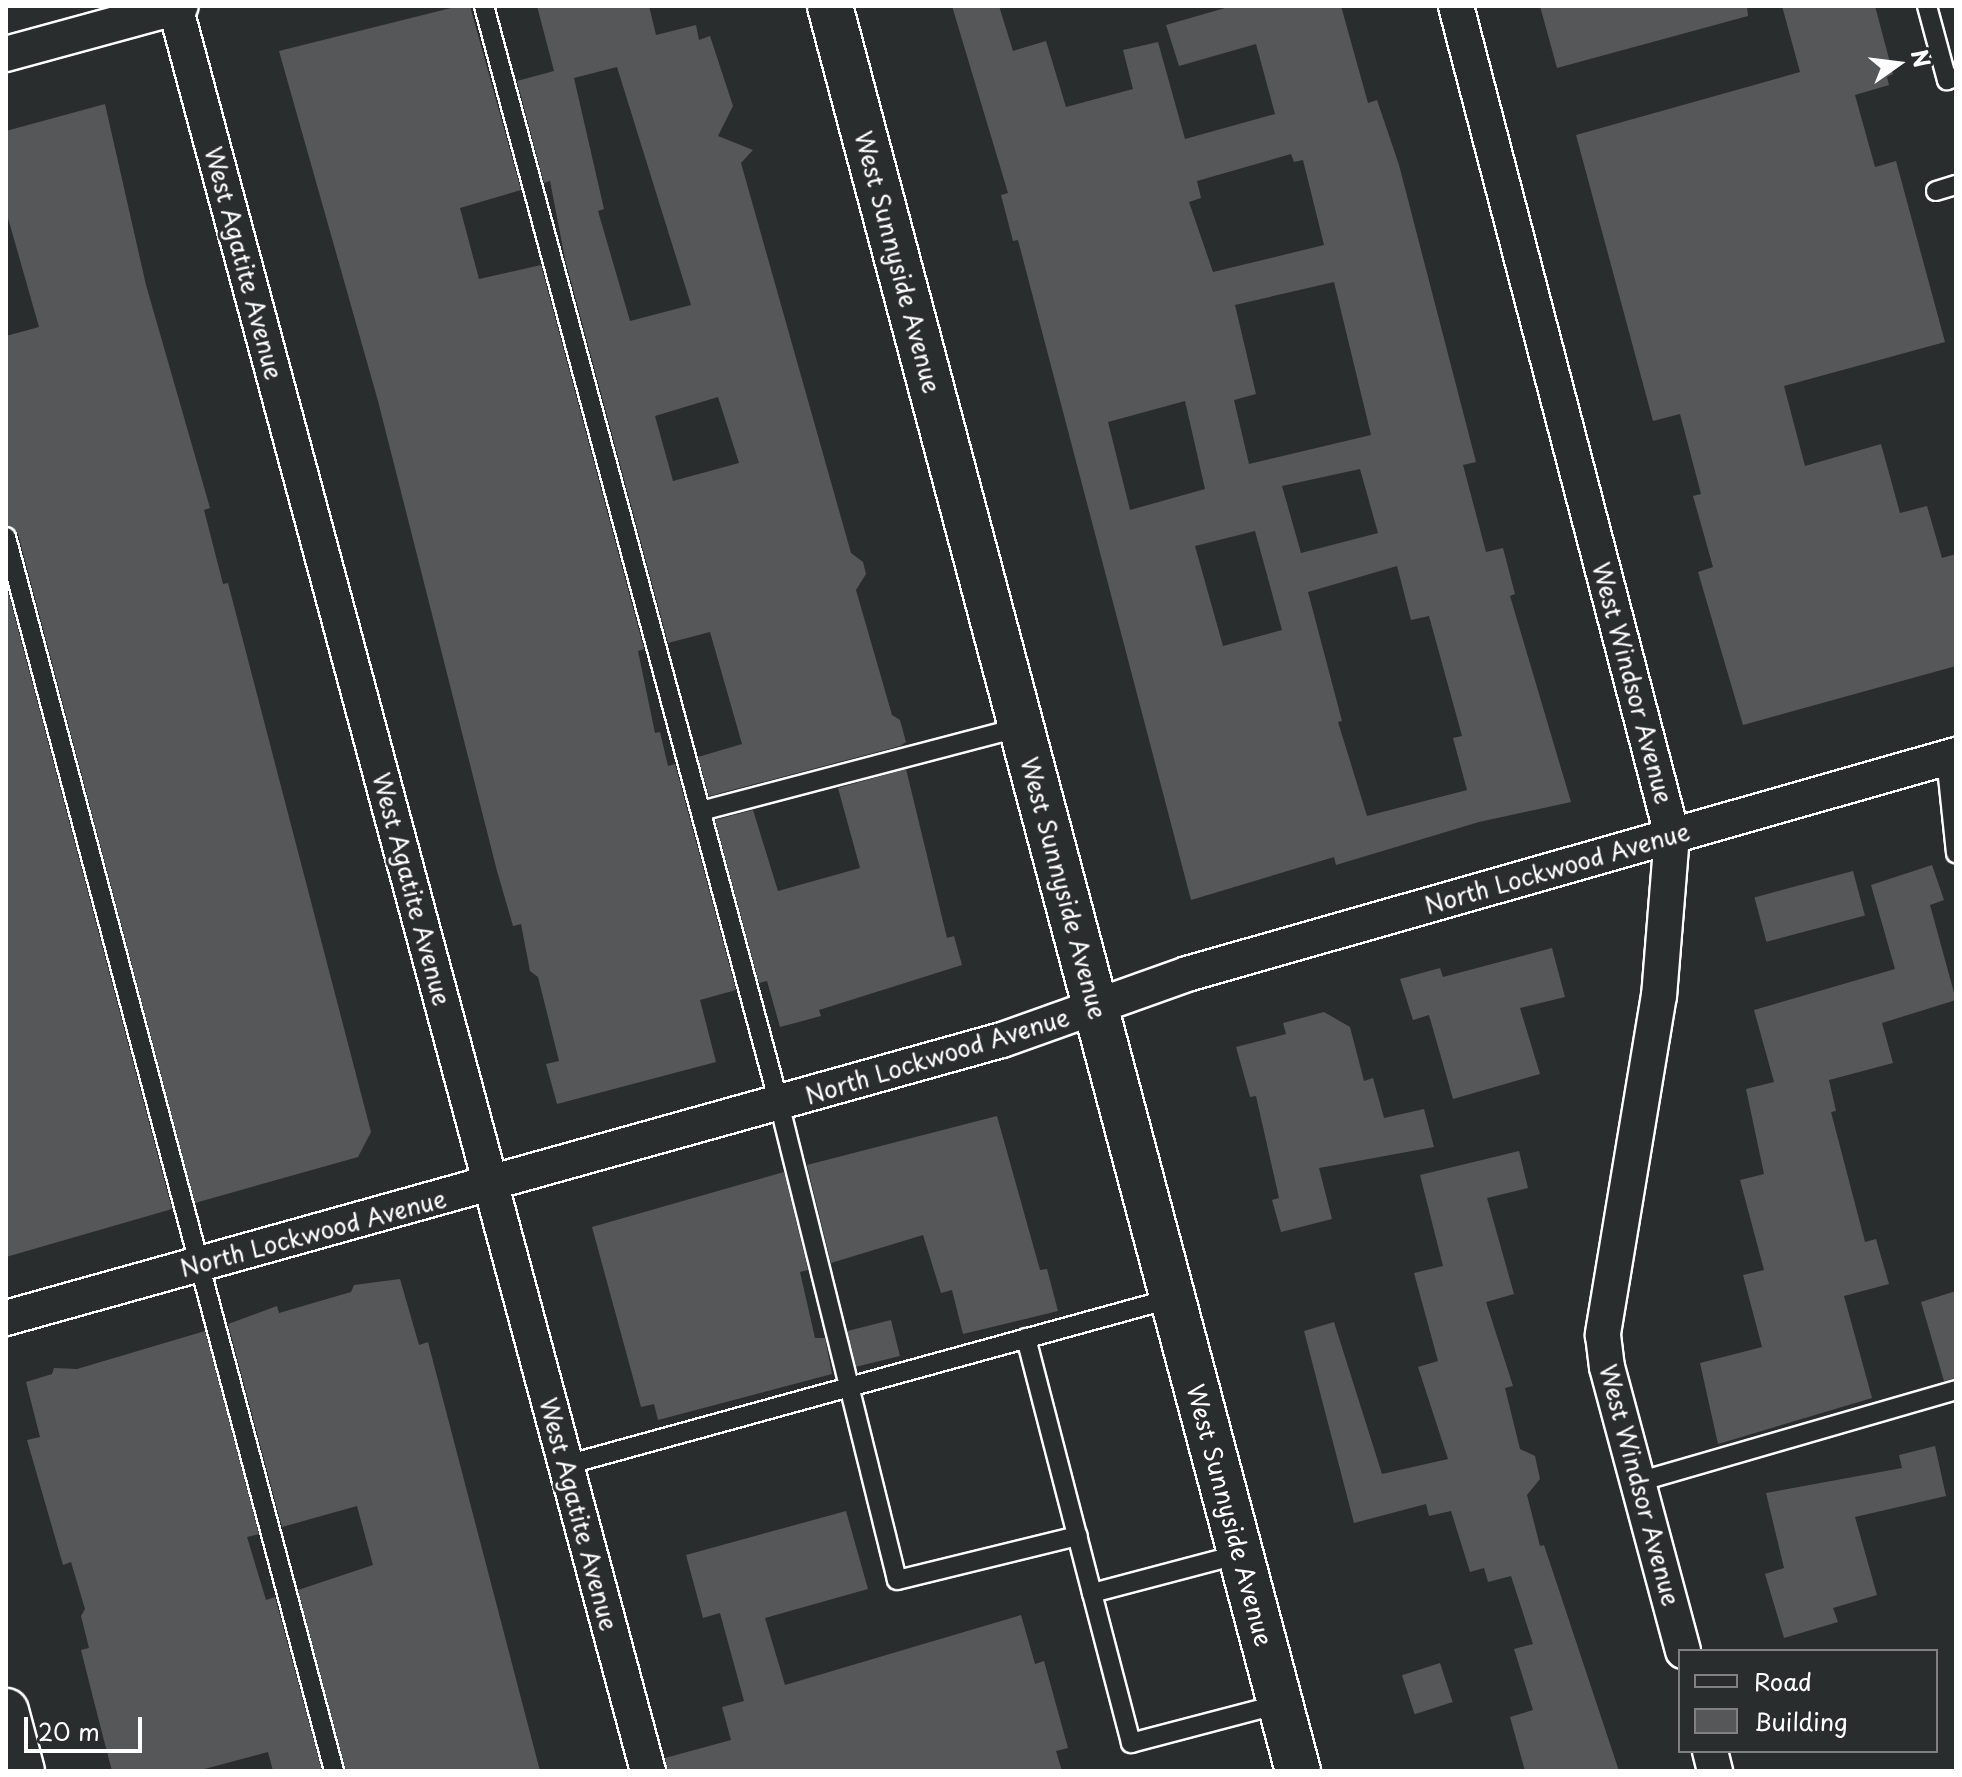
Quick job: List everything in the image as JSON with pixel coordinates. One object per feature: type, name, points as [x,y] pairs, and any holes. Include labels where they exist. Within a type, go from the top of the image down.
[{"type":"street","points":[[6,54],[177,6]]},
{"type":"street","name":"West Agatite Avenue","points":[[177,6],[648,1771]]},
{"type":"street","name":"West Sunnyside Avenue","points":[[830,6],[1298,1771]]},
{"type":"street","name":"West Windsor Avenue","points":[[1456,6],[1672,835],[1659,995],[1603,1335],[1682,1649]]},
{"type":"street","name":"North Lockwood Avenue","points":[[6,1318],[1002,1040],[1187,974],[1951,756]]},
{"type":"street","points":[[6,1711],[22,1771]]},
{"type":"lane","points":[[484,6],[779,1103],[897,1580],[1078,1536]]},
{"type":"lane","points":[[1927,6],[1947,80],[1956,77]]},
{"type":"lane","points":[[1936,191],[1956,185]]},
{"type":"lane","points":[[6,537],[334,1771]]},
{"type":"lane","points":[[701,811],[1021,727]]},
{"type":"lane","points":[[1951,756],[1956,853]]},
{"type":"lane","points":[[566,1465],[1173,1298]]},
{"type":"lane","points":[[1026,1338],[1131,1743],[1280,1704]]},
{"type":"lane","points":[[1638,1482],[1956,1390]]},
{"type":"lane","points":[[1092,1593],[1240,1554]]},
{"type":"building","points":[[459,6],[470,6],[521,190],[460,208],[479,279],[541,265],[644,649],[638,651],[655,733],[660,732],[668,766],[675,764],[736,990],[700,1000],[716,1062],[557,1104],[546,1064],[559,1061],[538,977],[530,971],[521,924],[513,926],[497,871],[378,401],[279,51]]},
{"type":"building","points":[[537,6],[649,6],[656,35],[696,25],[699,40],[710,36],[733,106],[718,136],[753,150],[741,163],[851,553],[863,562],[866,574],[856,590],[892,715],[900,720],[906,742],[900,746],[709,796],[698,757],[742,744],[710,632],[668,643],[565,259],[550,181],[544,183],[517,81],[554,71]],"holes":[[[617,67],[691,305],[630,321],[598,211],[604,209],[574,78]],[[718,397],[739,463],[673,481],[655,416]]]},
{"type":"building","points":[[952,6],[999,6],[1013,51],[1046,41],[1066,107],[1133,89],[1123,50],[1158,42],[1185,139],[1275,114],[1256,44],[1179,66],[1166,25],[1232,6],[1341,6],[1368,103],[1377,100],[1399,165],[1476,462],[1463,465],[1486,552],[1503,548],[1515,594],[1510,596],[1571,802],[1479,822],[1336,865],[1334,857],[1191,900],[1018,240],[1013,241],[1001,195],[1008,193]],"holes":[[[1291,154],[1294,162],[1303,160],[1324,245],[1213,272],[1189,202],[1201,198],[1197,181]],[[1334,282],[1371,435],[1249,464],[1234,400],[1256,394],[1235,305]],[[1185,401],[1205,489],[1130,510],[1108,422]],[[1360,469],[1378,533],[1301,553],[1282,486]],[[1255,531],[1282,630],[1223,646],[1195,546]],[[1397,566],[1411,620],[1429,616],[1462,736],[1453,738],[1467,790],[1367,816],[1338,722],[1342,721],[1308,592]]]},
{"type":"building","points":[[1540,6],[1747,6],[1748,16],[1557,68]]},
{"type":"building","points":[[1782,6],[1875,6],[1893,74],[1887,77],[1889,85],[1855,95],[1875,167],[1896,161],[1945,342],[1784,386],[1805,466],[1881,444],[1900,513],[1927,506],[1942,558],[1956,554],[1956,666],[1743,725],[1698,572],[1713,567],[1693,496],[1701,494],[1680,414],[1653,421],[1576,135],[1800,72]]},
{"type":"building","points":[[105,104],[146,285],[210,508],[204,510],[223,584],[228,583],[371,1132],[358,1157],[195,1203],[18,534],[6,525],[6,336],[39,327],[6,211],[6,131]]},
{"type":"building","points":[[6,584],[172,1209],[6,1257]]},
{"type":"building","points":[[906,769],[947,938],[954,936],[962,965],[819,1010],[821,1016],[780,1027],[767,981],[759,983],[715,820],[753,810],[778,891],[860,868],[838,788]]},
{"type":"building","points":[[1932,865],[1944,900],[1930,905],[1956,1000],[1882,1023],[1893,1063],[1829,1080],[1836,1111],[1831,1112],[1865,1242],[1876,1239],[1889,1284],[1844,1296],[1872,1398],[1718,1444],[1700,1363],[1762,1347],[1743,1275],[1764,1270],[1740,1180],[1764,1174],[1746,1089],[1774,1082],[1754,1010],[1895,969],[1871,885]]},
{"type":"building","points":[[1853,871],[1865,915],[1766,942],[1754,897]]},
{"type":"building","points":[[1552,948],[1565,997],[1520,1008],[1540,1074],[1453,1099],[1429,1015],[1413,1020],[1400,979],[1440,968],[1443,977]]},
{"type":"building","points":[[1324,1012],[1350,1027],[1364,1081],[1373,1078],[1384,1118],[1424,1109],[1434,1147],[1319,1168],[1332,1219],[1281,1232],[1272,1200],[1279,1198],[1256,1096],[1250,1097],[1236,1047],[1286,1034],[1283,1023]]},
{"type":"building","points":[[997,1116],[1040,1270],[1047,1269],[1058,1311],[963,1334],[952,1290],[941,1293],[923,1235],[831,1263],[807,1165]]},
{"type":"building","points":[[1519,1151],[1528,1188],[1487,1198],[1514,1294],[1486,1302],[1513,1386],[1505,1388],[1520,1449],[1535,1456],[1540,1479],[1527,1495],[1540,1546],[1544,1545],[1619,1771],[1525,1771],[1510,1717],[1533,1710],[1514,1649],[1533,1644],[1511,1576],[1488,1582],[1484,1568],[1470,1572],[1451,1511],[1429,1516],[1426,1504],[1354,1523],[1304,1331],[1334,1322],[1382,1474],[1448,1459],[1418,1367],[1438,1361],[1414,1273],[1443,1266],[1420,1175]]},
{"type":"building","points":[[784,1172],[808,1270],[800,1272],[815,1338],[825,1338],[832,1374],[658,1420],[654,1404],[641,1407],[592,1227]]},
{"type":"building","points":[[400,1279],[419,1345],[428,1342],[540,1771],[346,1771],[298,1590],[373,1565],[357,1506],[282,1527],[228,1324],[277,1306],[279,1313],[351,1292],[354,1285]]},
{"type":"building","points":[[1956,1291],[1956,1378],[1944,1381],[1921,1302]]},
{"type":"building","points":[[891,1320],[900,1356],[856,1367],[847,1331]]},
{"type":"building","points":[[205,1331],[259,1534],[247,1537],[266,1600],[275,1597],[322,1771],[273,1771],[268,1752],[197,1771],[112,1771],[81,1650],[89,1648],[81,1616],[85,1609],[71,1562],[63,1565],[27,1440],[40,1437],[26,1382],[52,1374],[54,1368],[77,1369]]},
{"type":"building","points":[[1935,1446],[1946,1496],[1855,1517],[1877,1595],[1833,1608],[1838,1622],[1784,1638],[1765,1574],[1784,1568],[1766,1493],[1902,1468],[1899,1455]]},
{"type":"building","points":[[846,1511],[868,1589],[765,1618],[785,1685],[1021,1615],[1035,1664],[1044,1661],[1068,1748],[1056,1751],[1062,1771],[667,1771],[665,1758],[731,1740],[722,1707],[744,1701],[720,1613],[703,1618],[686,1555]]},
{"type":"building","points":[[1440,1663],[1453,1702],[1415,1714],[1402,1675]]}]
